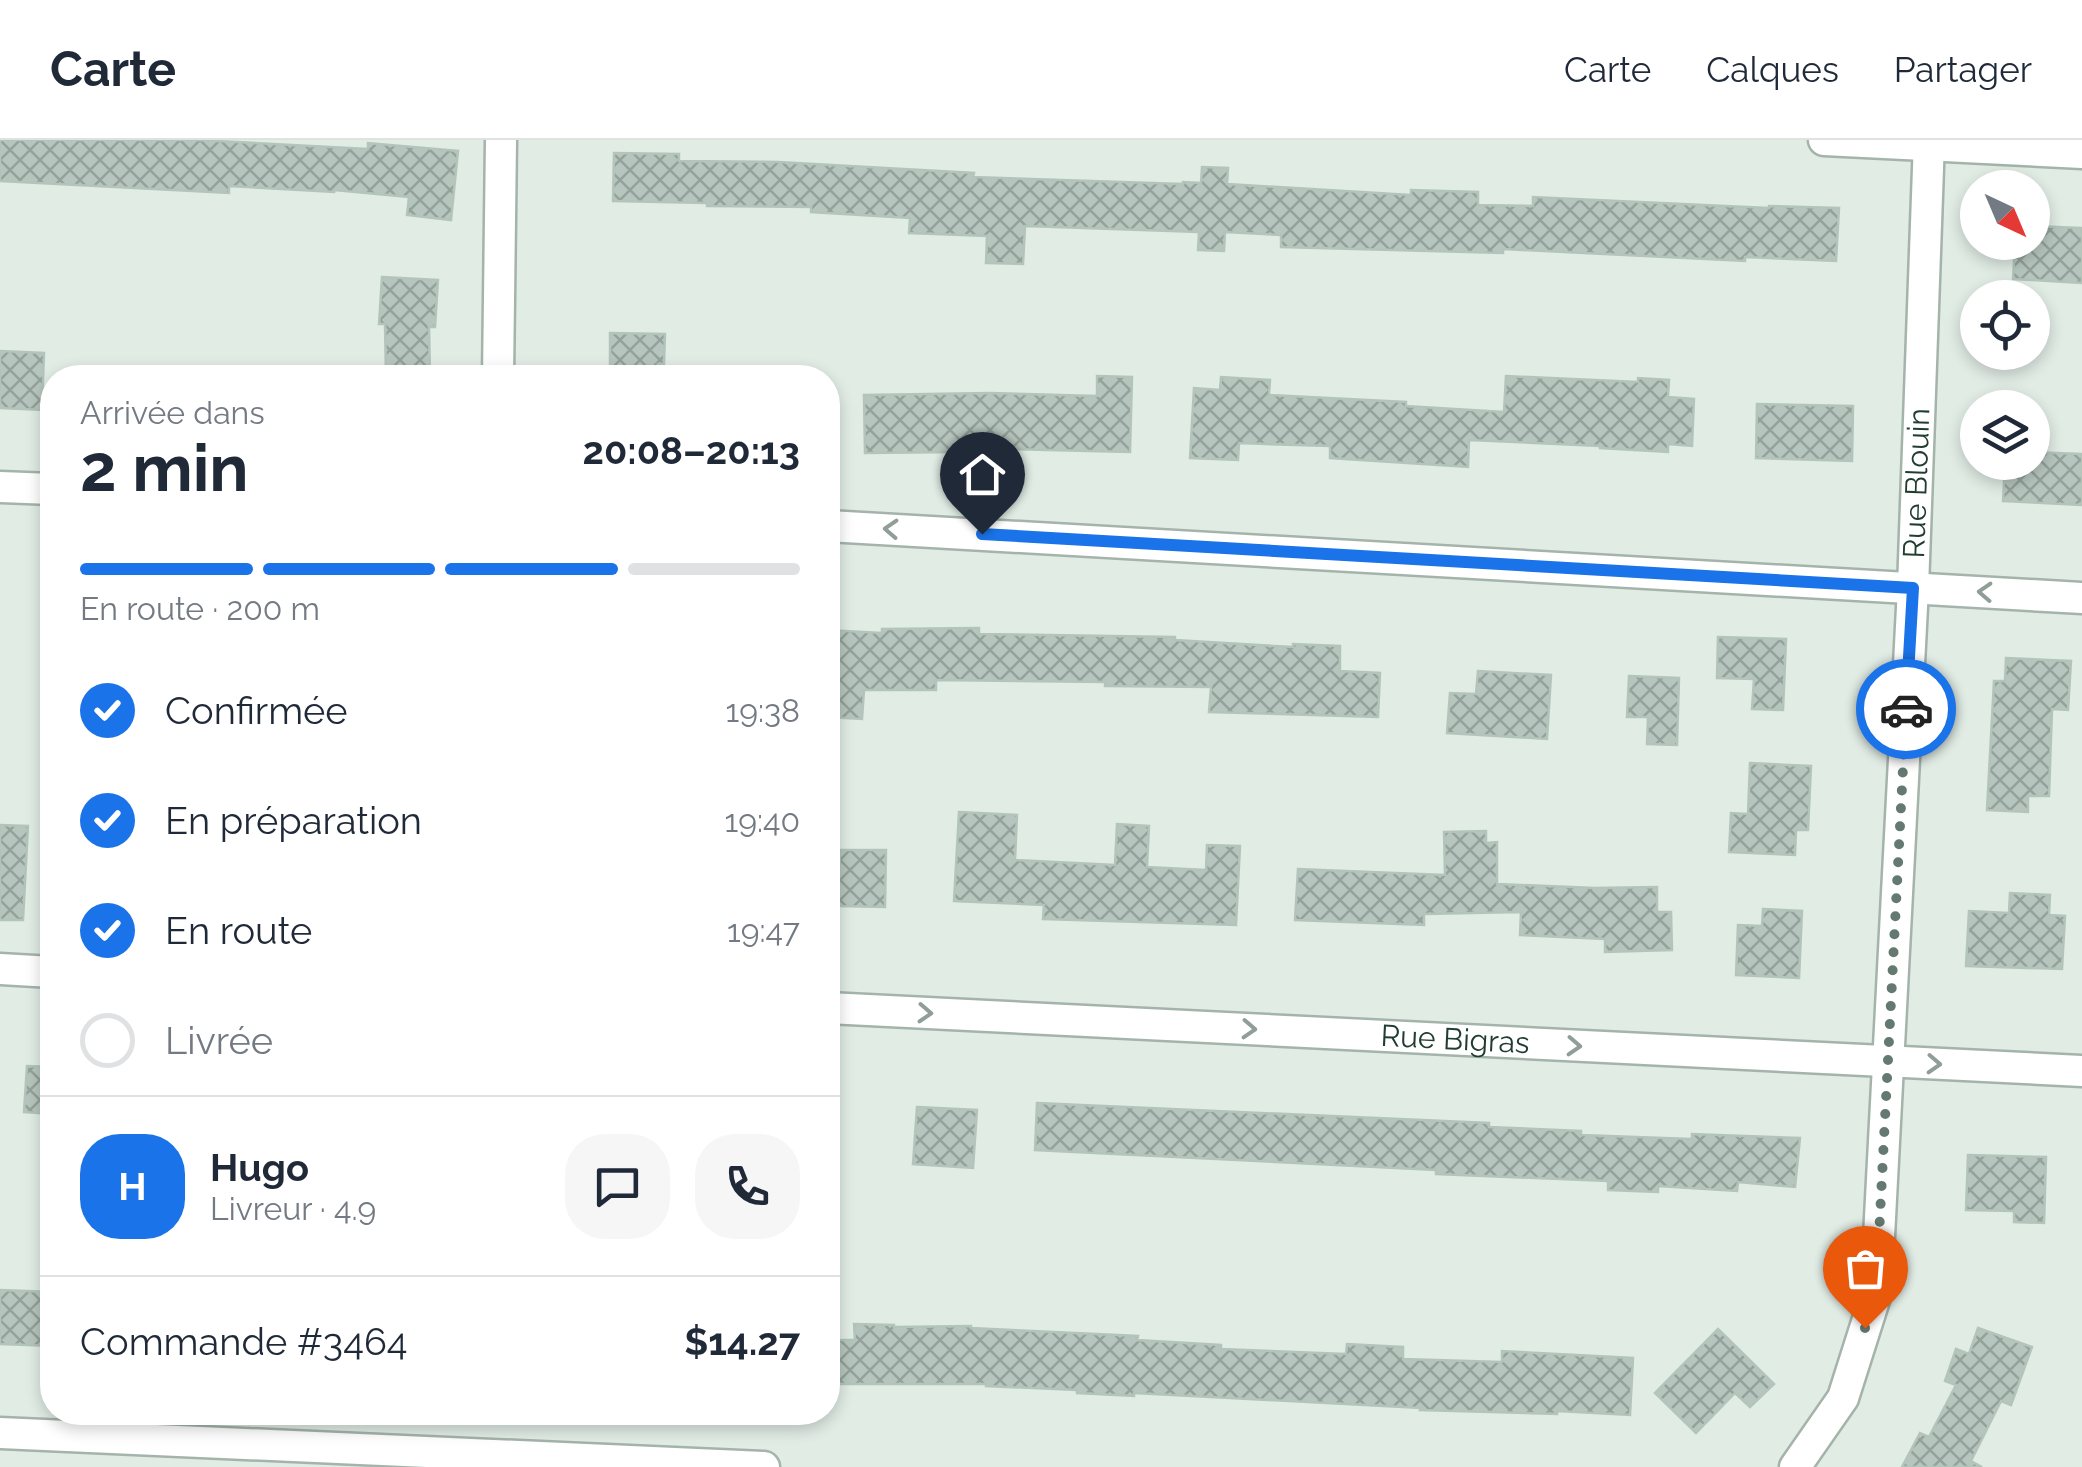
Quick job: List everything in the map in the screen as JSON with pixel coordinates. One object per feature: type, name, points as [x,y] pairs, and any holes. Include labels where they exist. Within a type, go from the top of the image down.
[{"type":"street","points":[[498,365],[500,140]]},
{"type":"street","points":[[1824,140],[2082,153]]},
{"type":"street","name":"Rue Blouin","points":[[1795,1467],[1843,1398],[1876,1294],[1913,588],[1929,143]]},
{"type":"street","points":[[0,487],[40,489]]},
{"type":"street","points":[[840,527],[2082,598]]},
{"type":"street","points":[[0,969],[40,971]]},
{"type":"street","name":"Rue Bigras","points":[[840,1009],[2082,1071]]},
{"type":"street","points":[[0,1432],[764,1467]]},
{"type":"building","points":[[0,140],[198,140],[368,149],[368,143],[458,151],[451,220],[407,215],[409,197],[334,190],[229,186],[229,193],[0,181]]},
{"type":"building","points":[[614,153],[679,154],[679,161],[778,162],[974,173],[973,177],[1183,184],[1201,183],[1202,167],[1228,168],[1227,184],[1411,195],[1411,190],[1478,192],[1478,205],[1533,206],[1533,197],[1839,208],[1836,261],[1745,257],[1745,261],[1503,249],[1503,253],[1281,247],[1281,235],[1225,232],[1224,251],[1198,250],[1199,232],[1025,226],[1023,264],[986,263],[987,236],[909,233],[910,218],[811,212],[811,207],[613,201]]},
{"type":"building","points":[[2050,227],[2082,228],[2082,283],[2013,279],[2014,260],[2050,260]]},
{"type":"building","points":[[382,277],[438,280],[435,327],[429,327],[430,365],[386,365],[385,324],[379,324]]},
{"type":"building","points":[[610,333],[665,334],[664,364],[610,365]]},
{"type":"building","points":[[0,351],[44,353],[44,365],[40,365],[40,410],[0,408]]},
{"type":"building","points":[[1097,376],[1132,377],[1130,452],[959,448],[959,452],[865,453],[864,395],[1097,396]]},
{"type":"building","points":[[1506,376],[1669,380],[1668,397],[1694,399],[1692,446],[1668,444],[1668,452],[1469,440],[1468,467],[1330,458],[1330,446],[1239,443],[1238,460],[1190,458],[1194,388],[1220,390],[1221,377],[1270,380],[1269,395],[1504,412]]},
{"type":"building","points":[[1757,404],[1853,406],[1852,461],[1756,458]]},
{"type":"building","points":[[2050,453],[2082,454],[2082,505],[2003,501],[2004,480],[2050,480]]},
{"type":"building","points":[[979,628],[979,634],[1175,637],[1293,647],[1340,646],[1340,671],[1380,673],[1378,717],[1209,712],[1211,687],[936,680],[936,690],[864,690],[862,719],[840,718],[840,631],[882,633],[882,629]]},
{"type":"building","points":[[1718,637],[1786,639],[1783,710],[1752,709],[1754,679],[1717,678]]},
{"type":"building","points":[[2006,658],[2071,661],[2068,710],[2052,709],[2049,796],[2028,796],[2028,812],[1987,810],[1994,681],[2005,681]]},
{"type":"building","points":[[1478,671],[1551,675],[1547,739],[1447,733],[1450,693],[1476,694]]},
{"type":"building","points":[[1629,676],[1679,678],[1677,745],[1647,744],[1648,717],[1627,717]]},
{"type":"building","points":[[1750,763],[1811,766],[1808,830],[1796,830],[1795,855],[1729,852],[1731,813],[1748,814]]},
{"type":"building","points":[[959,812],[1017,815],[1015,860],[1115,865],[1117,824],[1149,826],[1147,867],[1206,870],[1207,845],[1240,846],[1236,925],[1043,919],[1044,905],[954,901]]},
{"type":"building","points":[[0,825],[28,826],[23,920],[0,920]]},
{"type":"building","points":[[1486,831],[1486,843],[1497,842],[1497,884],[1657,887],[1657,912],[1671,912],[1672,950],[1605,952],[1605,939],[1520,935],[1521,912],[1424,914],[1424,925],[1295,920],[1298,869],[1445,875],[1444,832]]},
{"type":"building","points":[[840,850],[886,850],[885,907],[840,906]]},
{"type":"building","points":[[2010,893],[2050,895],[2049,915],[2065,916],[2062,969],[1966,966],[1969,911],[2009,913]]},
{"type":"building","points":[[1763,909],[1802,911],[1799,978],[1736,975],[1738,925],[1762,926]]},
{"type":"building","points":[[27,1066],[40,1067],[40,1113],[24,1112]]},
{"type":"building","points":[[1037,1103],[1489,1123],[1489,1127],[1581,1131],[1581,1135],[1800,1138],[1795,1187],[1738,1182],[1737,1191],[1658,1186],[1658,1192],[1608,1190],[1608,1181],[1035,1150]]},
{"type":"building","points":[[917,1107],[977,1110],[973,1168],[913,1164]]},
{"type":"building","points":[[1968,1155],[2046,1157],[2044,1223],[2014,1222],[2014,1211],[1966,1210]]},
{"type":"building","points":[[0,1290],[40,1292],[40,1346],[0,1344]]},
{"type":"building","points":[[854,1324],[971,1326],[1138,1336],[1137,1340],[1221,1345],[1221,1349],[1346,1354],[1347,1344],[1403,1347],[1403,1359],[1502,1362],[1502,1351],[1633,1358],[1630,1415],[1420,1410],[1077,1393],[986,1384],[840,1384],[840,1340],[855,1340]]},
{"type":"building","points":[[1978,1328],[2032,1347],[2011,1405],[2001,1401],[1971,1461],[1982,1467],[1902,1467],[1920,1433],[1929,1437],[1956,1385],[1945,1381],[1956,1349],[1969,1354]]},
{"type":"building","points":[[1718,1329],[1774,1384],[1750,1407],[1735,1393],[1696,1433],[1655,1393]]},
{"type":"way so far","points":[[1865,1328],[1876,1294],[1906,709]]},
{"type":"route","points":[[982,534],[1913,588],[1906,709]]}]
